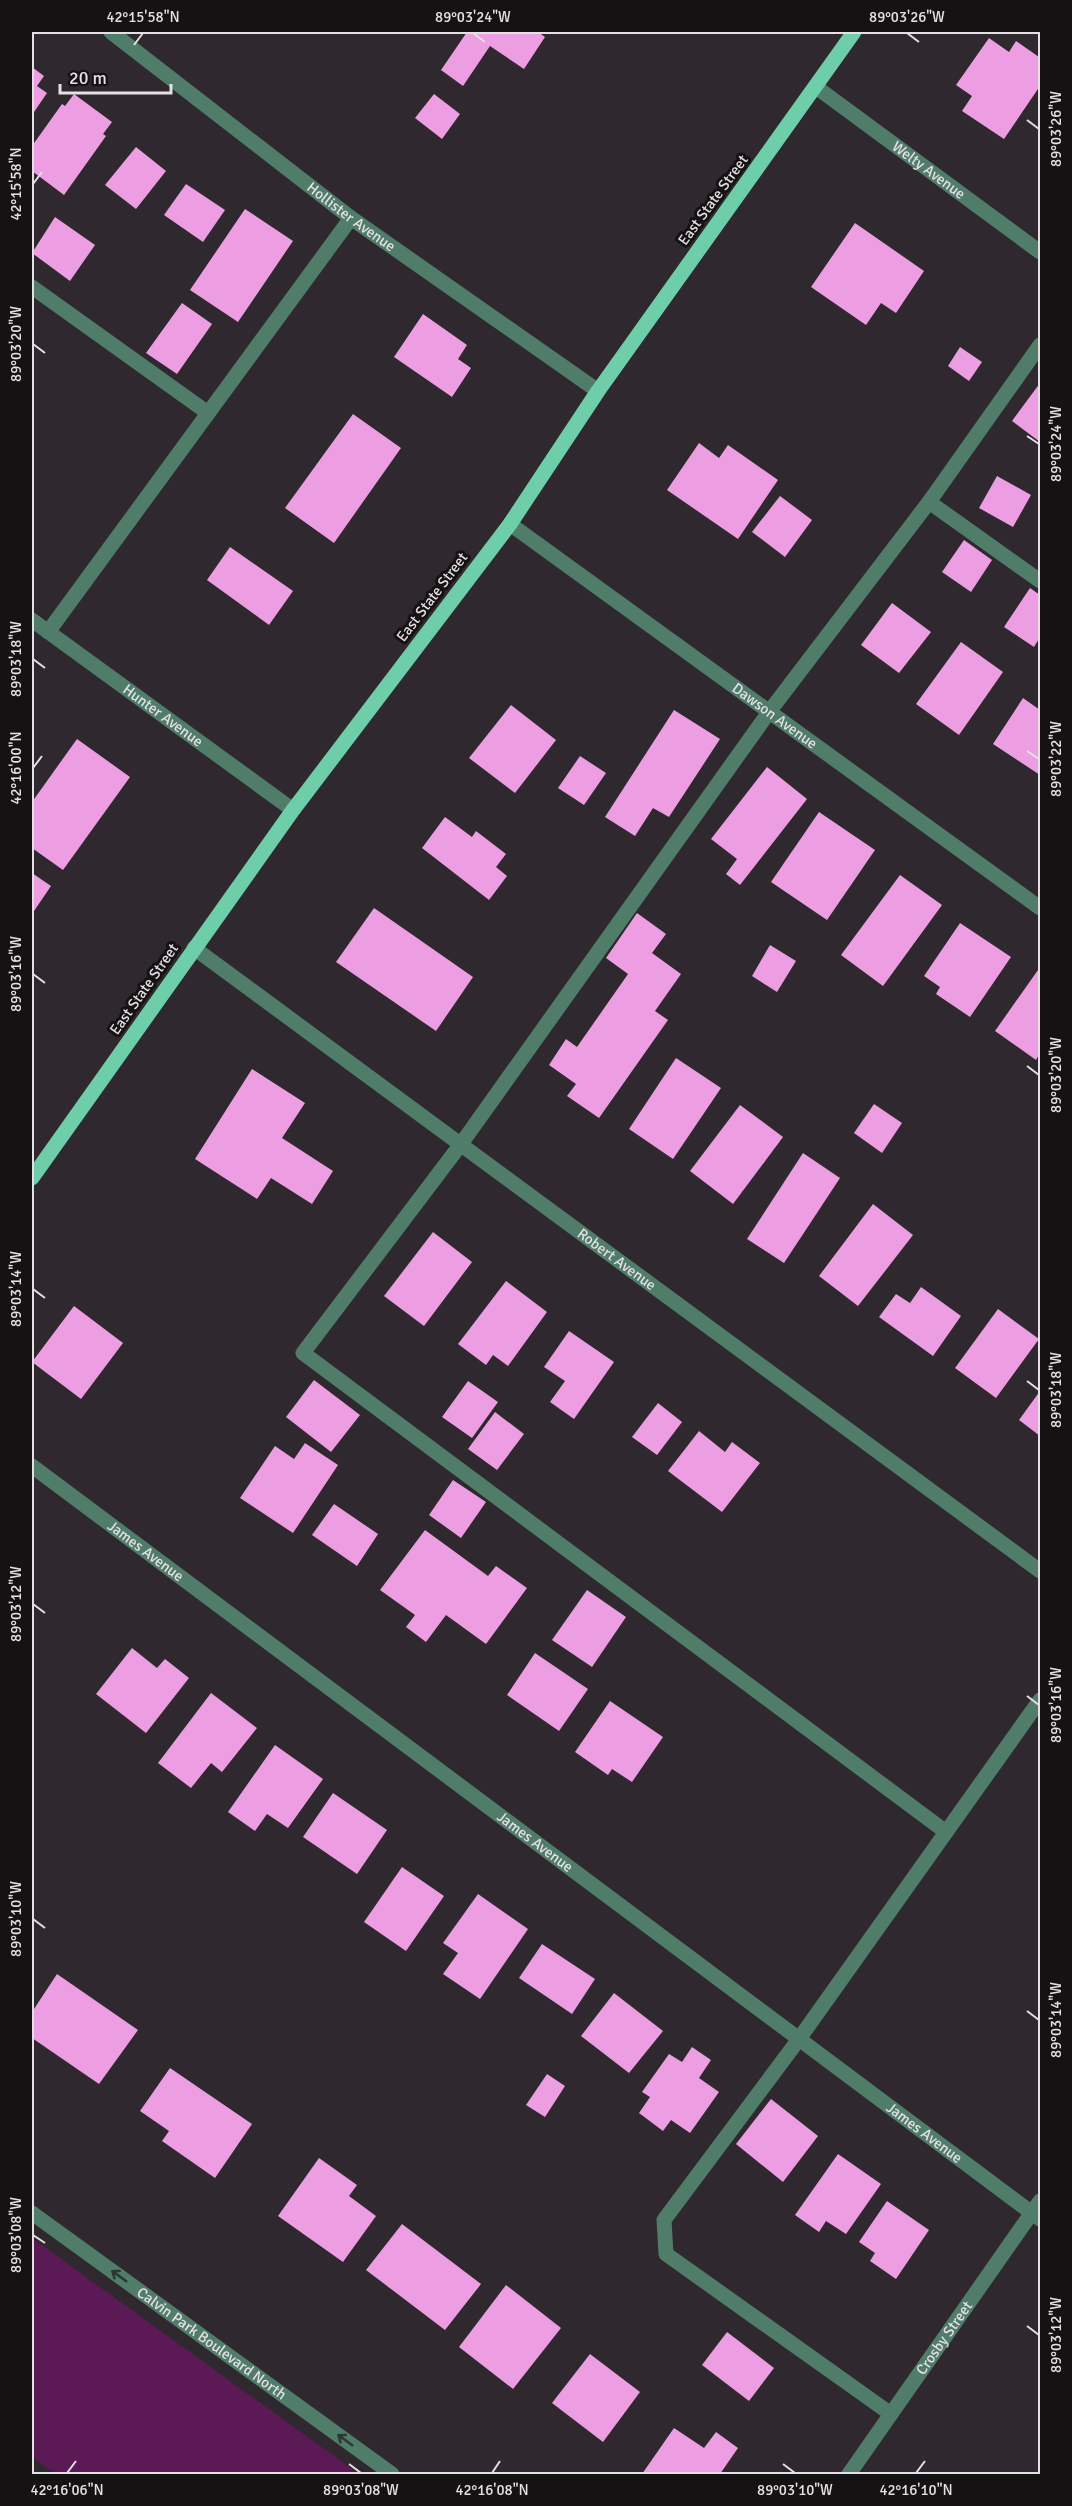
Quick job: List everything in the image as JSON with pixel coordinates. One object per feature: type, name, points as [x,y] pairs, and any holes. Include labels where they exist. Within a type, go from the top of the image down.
[{"type":"main road","name":"East State Street","points":[[32,1178],[293,810],[510,524],[598,392],[854,32]]},
{"type":"street","name":"Hollister Avenue","points":[[111,32],[351,218],[598,392]]},
{"type":"street","name":"Welty Avenue","points":[[816,87],[1041,252]]},
{"type":"street","points":[[48,632],[351,218]]},
{"type":"street","points":[[32,287],[208,413]]},
{"type":"street","points":[[946,1832],[303,1353],[461,1144],[769,712],[929,502],[1041,345]]},
{"type":"street","points":[[929,502],[1041,581]]},
{"type":"street","name":"Dawson Avenue","points":[[510,524],[1041,908]]},
{"type":"street","name":"Hunter Avenue","points":[[32,620],[293,810]]},
{"type":"street","name":"Robert Avenue","points":[[194,948],[1041,1571]]},
{"type":"street","name":"James Avenue","points":[[32,1466],[799,2039],[1038,2211]]},
{"type":"street","points":[[891,2414],[666,2254],[664,2220],[799,2039],[1041,1700]]},
{"type":"street","name":"Crosby Street","points":[[849,2475],[1038,2211]]},
{"type":"street","name":"Calvin Park Boulevard North","points":[[32,2213],[392,2475]]},
{"type":"shaded area","points":[[32,2238],[359,2474],[56,2474],[32,2457]]},
{"type":"building","points":[[467,32],[538,32],[545,37],[524,69],[490,46],[463,86],[441,70]]},
{"type":"building","points":[[989,38],[1009,52],[1016,41],[1039,57],[1040,55],[1040,86],[1004,139],[962,111],[972,96],[956,85]]},
{"type":"building","points":[[32,67],[44,76],[37,86],[47,93],[32,115]]},
{"type":"building","points":[[74,94],[112,122],[103,134],[106,136],[64,195],[32,171],[32,146],[62,104],[65,106]]},
{"type":"building","points":[[434,94],[460,114],[442,139],[415,118]]},
{"type":"building","points":[[136,147],[166,171],[136,209],[105,185]]},
{"type":"building","points":[[186,184],[225,210],[203,242],[164,215]]},
{"type":"building","points":[[245,209],[293,241],[238,322],[190,290]]},
{"type":"building","points":[[55,217],[95,245],[70,281],[32,253]]},
{"type":"building","points":[[855,223],[924,271],[896,313],[881,303],[866,325],[811,287]]},
{"type":"building","points":[[182,303],[212,324],[177,374],[146,353]]},
{"type":"building","points":[[423,314],[467,345],[458,359],[471,368],[452,397],[394,357]]},
{"type":"building","points":[[960,347],[982,362],[969,381],[948,366]]},
{"type":"building","points":[[1040,383],[1040,442],[1012,421]]},
{"type":"building","points":[[353,414],[401,448],[334,543],[285,508]]},
{"type":"building","points":[[699,443],[719,458],[728,445],[778,480],[738,539],[667,490]]},
{"type":"building","points":[[997,476],[1031,495],[1013,527],[979,508]]},
{"type":"building","points":[[780,496],[812,520],[785,557],[752,532]]},
{"type":"building","points":[[964,540],[992,560],[971,592],[942,572]]},
{"type":"building","points":[[230,547],[293,591],[269,625],[207,580]]},
{"type":"building","points":[[1030,588],[1040,595],[1040,637],[1034,647],[1004,627]]},
{"type":"building","points":[[892,603],[931,632],[899,673],[861,645]]},
{"type":"building","points":[[961,642],[1003,672],[959,735],[916,704]]},
{"type":"building","points":[[1023,698],[1040,710],[1040,775],[993,744]]},
{"type":"building","points":[[511,705],[556,740],[515,793],[469,758]]},
{"type":"building","points":[[674,710],[720,739],[669,817],[653,808],[635,836],[605,817]]},
{"type":"building","points":[[77,739],[130,777],[63,870],[32,848],[32,802]]},
{"type":"building","points":[[580,756],[606,773],[584,805],[558,788]]},
{"type":"building","points":[[767,767],[807,799],[740,885],[726,874],[737,859],[711,839]]},
{"type":"building","points":[[819,812],[875,850],[827,920],[771,882]]},
{"type":"building","points":[[445,817],[472,837],[476,831],[506,854],[496,867],[507,876],[489,900],[422,848]]},
{"type":"building","points":[[32,873],[51,886],[32,914]]},
{"type":"building","points":[[900,875],[942,905],[883,986],[841,955]]},
{"type":"building","points":[[374,908],[473,977],[436,1031],[336,962]]},
{"type":"building","points":[[637,913],[666,934],[652,953],[681,974],[655,1011],[668,1020],[599,1118],[567,1096],[576,1084],[549,1065],[566,1039],[577,1047],[628,974],[606,958]]},
{"type":"building","points":[[960,923],[1011,957],[970,1017],[936,994],[940,987],[924,976]]},
{"type":"building","points":[[770,945],[796,961],[777,992],[752,976]]},
{"type":"building","points":[[1038,970],[1040,972],[1040,1053],[1036,1060],[995,1031]]},
{"type":"building","points":[[676,1058],[721,1088],[673,1159],[629,1129]]},
{"type":"building","points":[[252,1069],[305,1103],[282,1138],[333,1171],[312,1204],[271,1178],[257,1199],[195,1159]]},
{"type":"building","points":[[874,1104],[902,1123],[882,1153],[854,1133]]},
{"type":"building","points":[[740,1105],[783,1137],[733,1204],[690,1171]]},
{"type":"building","points":[[803,1153],[840,1178],[784,1263],[747,1239]]},
{"type":"building","points":[[873,1204],[913,1235],[858,1306],[819,1276]]},
{"type":"building","points":[[433,1232],[472,1262],[424,1326],[384,1296]]},
{"type":"building","points":[[506,1281],[547,1312],[508,1366],[493,1355],[486,1365],[458,1344]]},
{"type":"building","points":[[921,1287],[961,1316],[933,1356],[879,1317],[896,1294],[910,1303]]},
{"type":"building","points":[[74,1306],[123,1343],[81,1399],[32,1362]]},
{"type":"building","points":[[998,1309],[1039,1339],[996,1398],[955,1368]]},
{"type":"building","points":[[569,1331],[614,1362],[574,1419],[550,1402],[565,1381],[544,1367]]},
{"type":"building","points":[[314,1380],[360,1415],[331,1452],[286,1417]]},
{"type":"building","points":[[468,1381],[498,1402],[472,1438],[442,1417]]},
{"type":"building","points":[[1040,1391],[1040,1436],[1019,1420]]},
{"type":"building","points":[[658,1403],[682,1422],[657,1455],[632,1437]]},
{"type":"building","points":[[495,1412],[524,1434],[497,1470],[468,1449]]},
{"type":"building","points":[[699,1431],[725,1452],[732,1442],[760,1463],[722,1512],[668,1471]]},
{"type":"building","points":[[305,1443],[338,1465],[293,1533],[240,1498],[275,1446],[294,1459]]},
{"type":"building","points":[[453,1480],[486,1502],[461,1538],[429,1515]]},
{"type":"building","points":[[334,1504],[378,1534],[357,1566],[312,1535]]},
{"type":"building","points":[[425,1530],[488,1576],[496,1566],[527,1588],[486,1644],[446,1615],[426,1642],[406,1627],[415,1615],[380,1590]]},
{"type":"building","points":[[587,1590],[626,1617],[592,1667],[552,1640]]},
{"type":"building","points":[[132,1648],[157,1668],[165,1659],[189,1678],[146,1733],[96,1694]]},
{"type":"building","points":[[535,1653],[588,1689],[559,1731],[507,1695]]},
{"type":"building","points":[[211,1693],[257,1728],[222,1772],[211,1763],[191,1788],[158,1763]]},
{"type":"building","points":[[610,1701],[663,1737],[632,1782],[612,1769],[608,1775],[575,1752]]},
{"type":"building","points":[[275,1745],[323,1779],[288,1828],[267,1814],[255,1831],[228,1812]]},
{"type":"building","points":[[333,1793],[387,1830],[357,1874],[303,1837]]},
{"type":"building","points":[[402,1867],[444,1896],[406,1951],[364,1922]]},
{"type":"building","points":[[478,1894],[528,1929],[480,1999],[443,1974],[458,1953],[443,1943]]},
{"type":"building","points":[[542,1944],[595,1979],[572,2014],[519,1978]]},
{"type":"building","points":[[57,1974],[138,2030],[99,2084],[32,2038],[32,2012]]},
{"type":"building","points":[[614,1993],[663,2031],[629,2073],[581,2036]]},
{"type":"building","points":[[692,2047],[711,2060],[699,2078],[719,2092],[690,2133],[671,2120],[663,2131],[639,2113],[650,2097],[642,2092],[669,2054],[682,2062]]},
{"type":"building","points":[[170,2068],[252,2124],[215,2178],[162,2141],[169,2131],[140,2111]]},
{"type":"building","points":[[547,2074],[565,2086],[545,2117],[526,2105]]},
{"type":"building","points":[[771,2099],[818,2136],[783,2182],[736,2144]]},
{"type":"building","points":[[838,2154],[881,2184],[846,2234],[826,2221],[819,2232],[795,2215]]},
{"type":"building","points":[[319,2158],[357,2185],[349,2196],[376,2216],[343,2262],[278,2216]]},
{"type":"building","points":[[887,2201],[929,2230],[896,2279],[870,2261],[875,2253],[859,2242]]},
{"type":"building","points":[[402,2224],[481,2284],[445,2330],[366,2270]]},
{"type":"building","points":[[506,2285],[561,2328],[513,2389],[459,2347]]},
{"type":"building","points":[[727,2332],[774,2368],[749,2401],[702,2365]]},
{"type":"building","points":[[590,2354],[640,2392],[603,2442],[552,2403]]},
{"type":"building","points":[[674,2428],[704,2448],[716,2432],[738,2448],[720,2474],[642,2474]]}]
